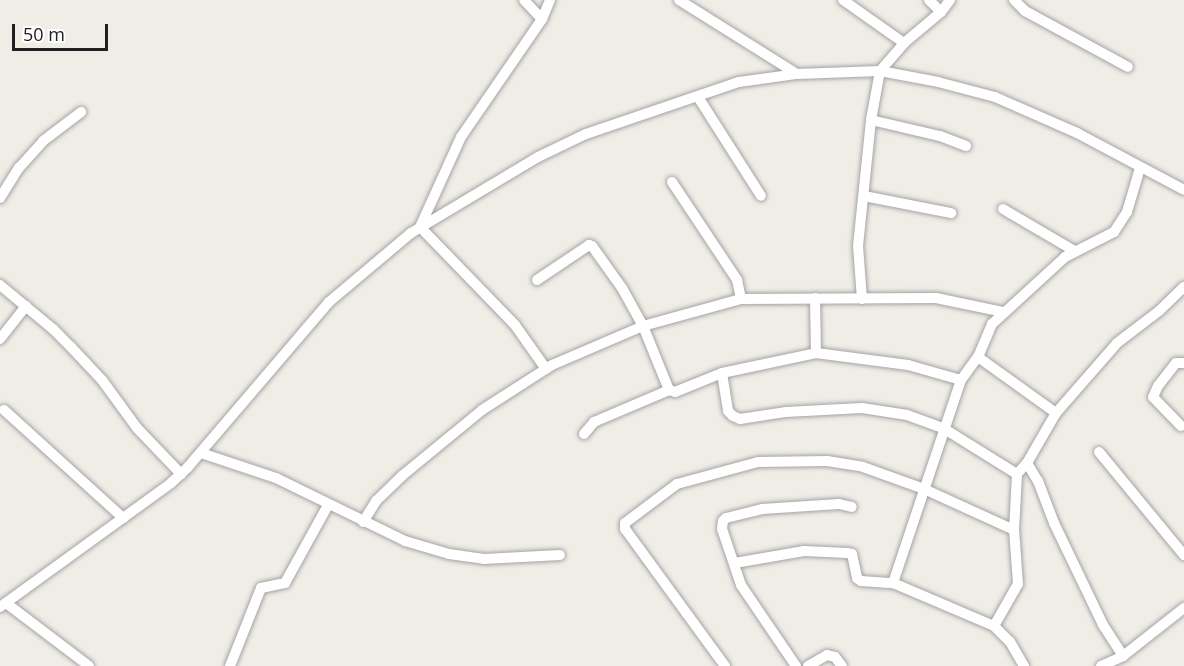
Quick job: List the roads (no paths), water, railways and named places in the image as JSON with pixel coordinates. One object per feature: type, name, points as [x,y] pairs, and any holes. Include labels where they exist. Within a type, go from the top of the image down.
[{"type":"street","points":[[524,0],[542,19]]},
{"type":"street","points":[[420,227],[461,137],[542,19],[550,0]]},
{"type":"street","points":[[679,0],[797,74]]},
{"type":"street","points":[[843,0],[904,43]]},
{"type":"street","points":[[929,0],[941,12]]},
{"type":"street","points":[[862,299],[858,246],[871,120],[880,71],[904,43],[941,12],[950,0]]},
{"type":"street","points":[[1014,0],[1025,11],[1128,68]]},
{"type":"street","points":[[89,666],[3,605],[181,474],[329,302],[420,227],[538,157],[586,134],[739,82],[797,74],[880,71],[938,82],[995,98],[1077,133],[1184,190]]},
{"type":"street","points":[[698,97],[762,196]]},
{"type":"street","points":[[0,198],[19,168],[43,141],[81,112]]},
{"type":"street","points":[[871,120],[940,136],[966,146]]},
{"type":"street","points":[[893,583],[943,428],[961,380],[978,357],[992,324],[1073,250],[1101,239],[1123,222],[1140,168]]},
{"type":"street","points":[[672,182],[737,280],[741,299]]},
{"type":"street","points":[[864,196],[951,213]]},
{"type":"street","points":[[1003,209],[1073,250]]},
{"type":"street","points":[[420,227],[515,325],[546,369]]},
{"type":"street","points":[[537,280],[589,245],[592,246],[622,288],[643,326],[669,390]]},
{"type":"street","points":[[0,285],[53,329],[102,380],[137,428],[181,474]]},
{"type":"street","points":[[994,626],[1018,584],[1014,530],[1017,474],[1027,463],[1056,413],[1117,343],[1159,311],[1184,287]]},
{"type":"street","points":[[815,298],[816,353]]},
{"type":"street","points":[[363,522],[376,501],[403,475],[482,410],[546,369],[643,326],[741,299],[936,298],[1003,312]]},
{"type":"street","points":[[0,339],[26,306]]},
{"type":"street","points":[[584,434],[594,422],[669,390],[675,392],[722,373],[816,353],[908,365],[961,380]]},
{"type":"street","points":[[978,357],[1056,413]]},
{"type":"street","points":[[1182,426],[1153,397],[1158,386],[1176,363],[1184,363]]},
{"type":"street","points":[[722,373],[728,411],[740,419],[786,412],[862,408],[907,415],[943,428],[974,444],[1017,474]]},
{"type":"street","points":[[4,411],[123,518]]},
{"type":"street","points":[[1099,452],[1184,555]]},
{"type":"street","points":[[201,453],[276,478],[405,541],[463,557],[484,559],[560,555]]},
{"type":"street","points":[[726,666],[625,529],[625,523],[677,484],[758,462],[827,461],[863,467],[924,489],[1014,530]]},
{"type":"street","points":[[1027,463],[1038,481],[1054,523],[1103,625],[1124,656]]},
{"type":"street","points":[[796,666],[741,585],[722,529],[726,518],[762,509],[839,504],[852,507]]},
{"type":"street","points":[[230,666],[261,588],[285,583],[328,505]]},
{"type":"street","points":[[735,563],[804,551],[852,554],[856,578],[861,581],[893,583],[994,626],[1010,642],[1024,666]]},
{"type":"street","points":[[1101,666],[1124,656],[1184,608]]},
{"type":"street","points":[[808,666],[827,655],[835,657],[842,666]]}]
